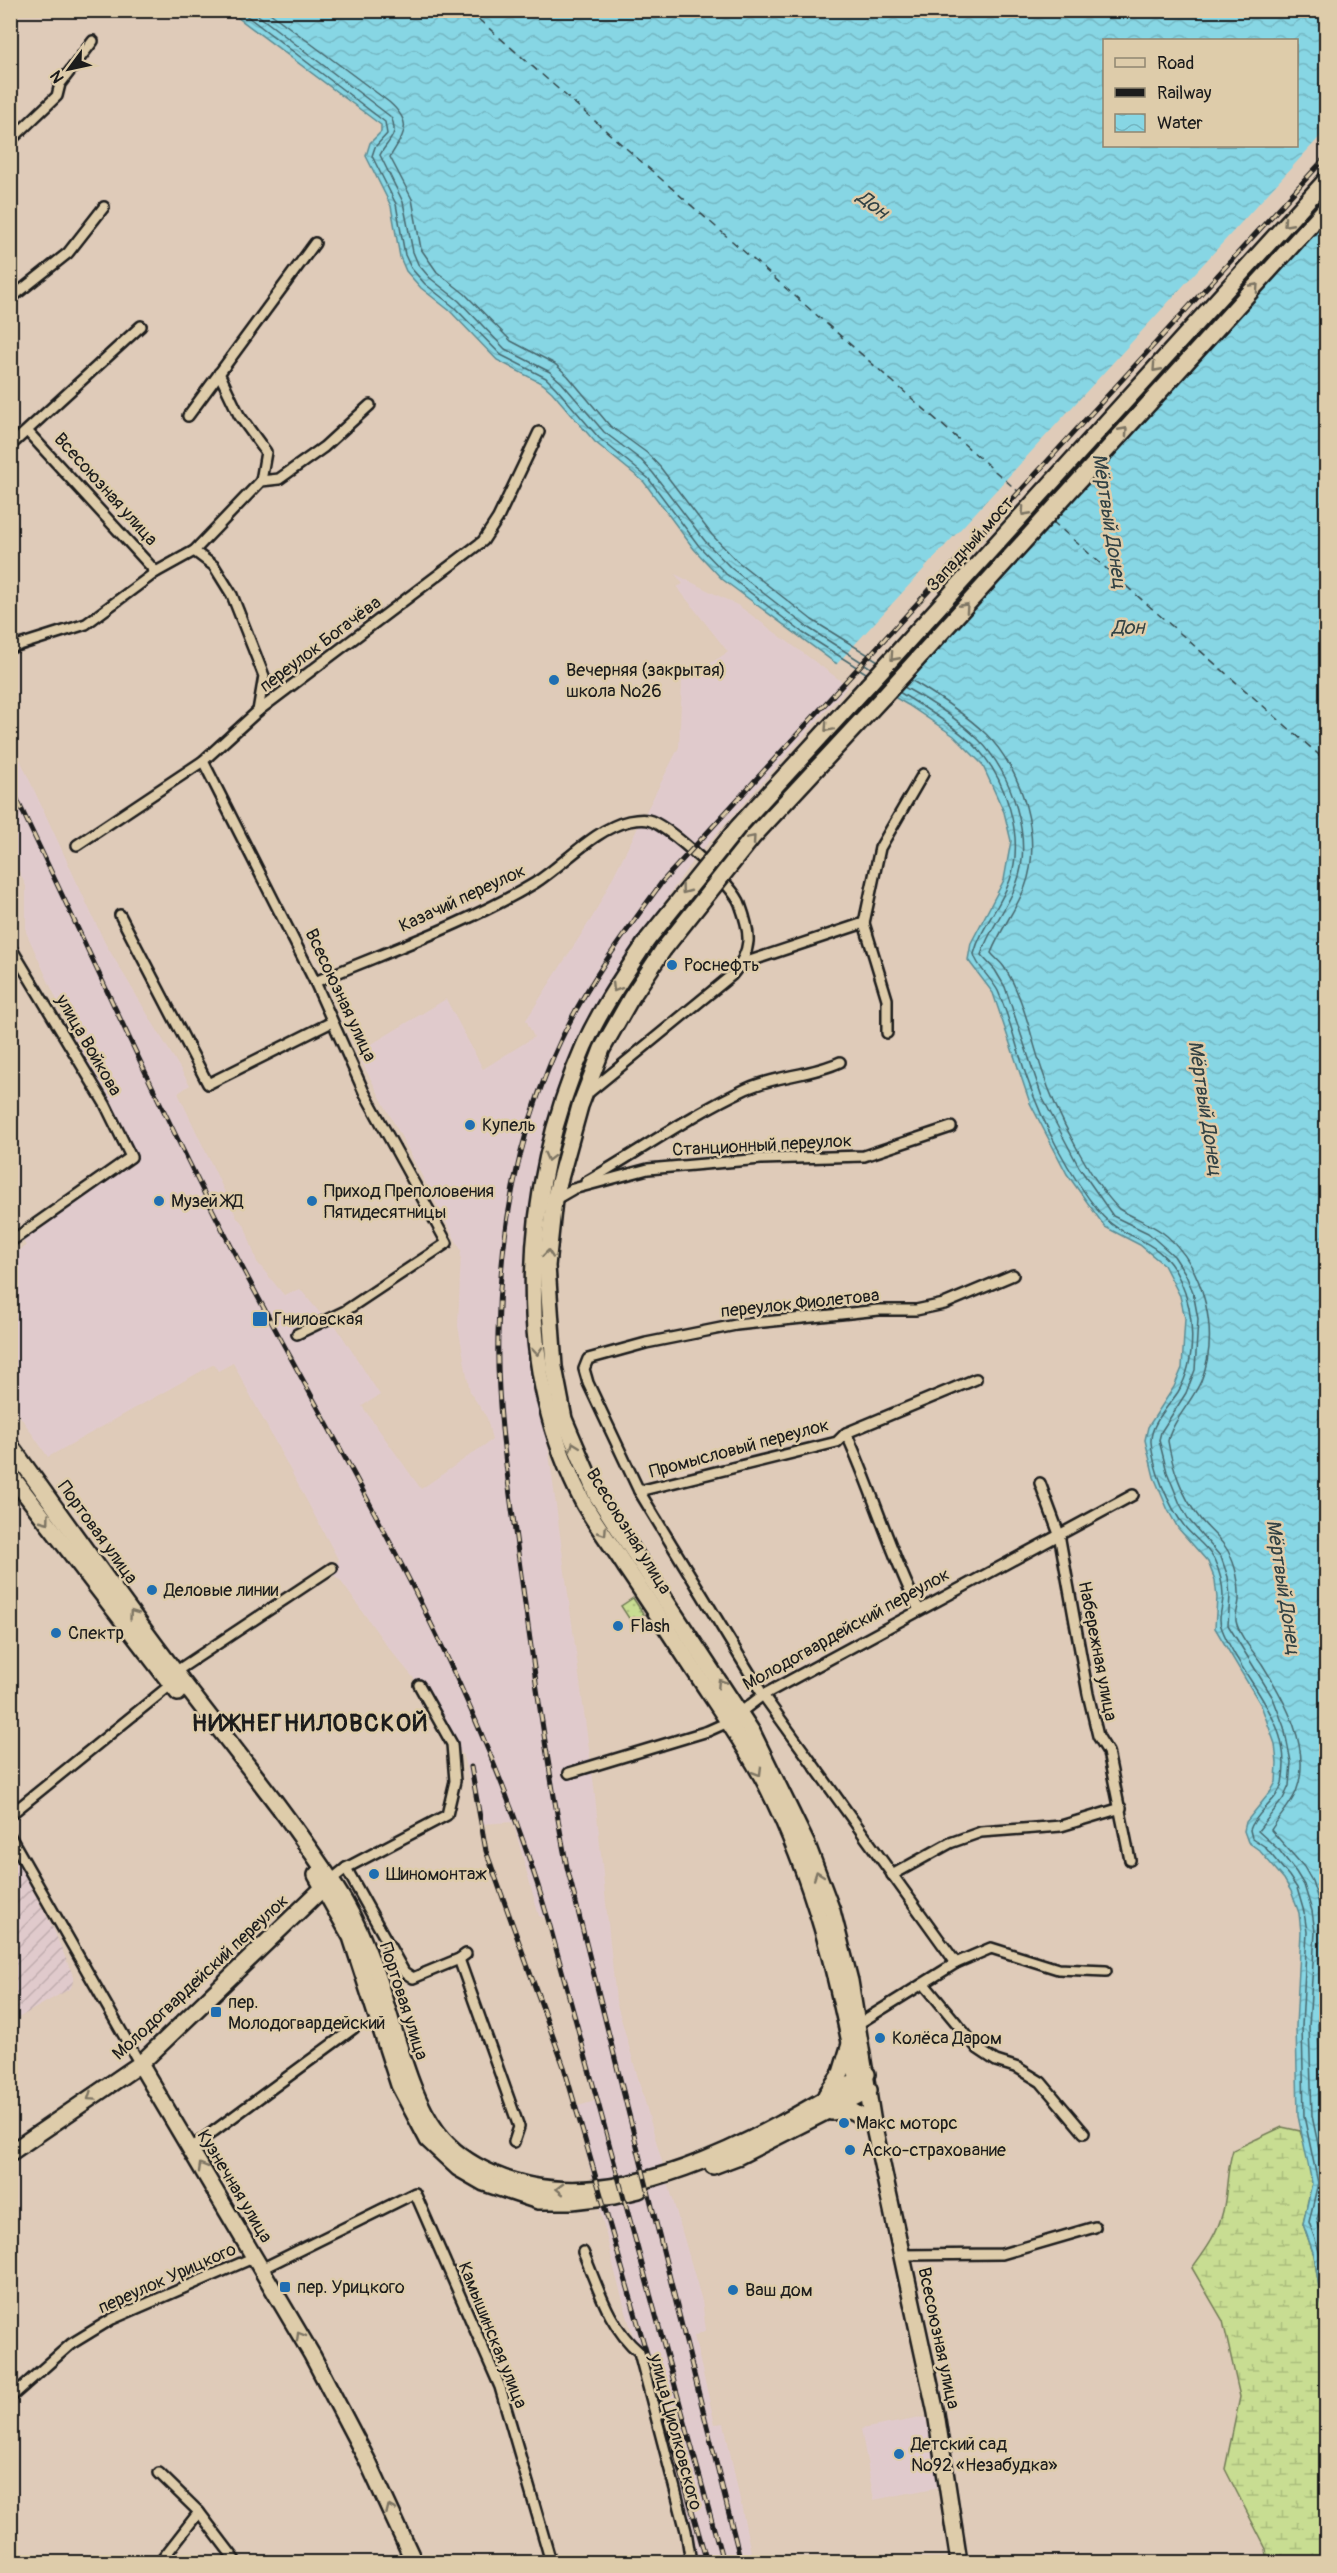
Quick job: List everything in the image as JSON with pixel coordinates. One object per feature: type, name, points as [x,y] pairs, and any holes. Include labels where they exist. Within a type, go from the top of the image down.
[{"type":"main road","name":"Западный мост","points":[[648,939],[738,827],[1326,180]]},
{"type":"main road","name":"Всесоюзная улица","points":[[959,2562],[936,2413],[873,2123],[850,2044],[830,1949],[816,1901],[734,1717],[597,1496],[564,1419],[554,1368],[547,1278],[554,1200],[583,1097],[602,1049],[631,998],[663,950],[752,838],[1326,208]]},
{"type":"main road","name":"Всесоюзная улица","points":[[648,939],[614,989],[585,1043],[572,1075],[540,1197],[533,1268],[539,1369],[550,1425],[585,1506],[777,1779],[808,1847],[832,1911],[850,1981],[858,2024],[863,2084]]},
{"type":"main road","name":"Портовая улица","points":[[10,1445],[175,1678],[327,1883],[351,1937],[399,2085],[428,2140],[458,2168],[484,2183],[538,2200],[572,2201],[614,2196],[666,2183],[736,2157],[863,2084]]},
{"type":"main road","name":"Портовая улица","points":[[10,1474],[175,1678]]},
{"type":"main road","name":"Молодогвардейский переулок","points":[[10,2153],[140,2064],[327,1883]]},
{"type":"main road","points":[[850,2044],[841,2073],[823,2107],[850,2110],[873,2123]]},
{"type":"main road","name":"Кузнечная улица","points":[[140,2064],[312,2355],[367,2460],[414,2562]]},
{"type":"street","points":[[10,141],[57,96],[60,84],[93,41]]},
{"type":"street","points":[[10,299],[68,253],[105,207]]},
{"type":"street","points":[[188,416],[315,243]]},
{"type":"street","points":[[10,446],[28,432],[141,326]]},
{"type":"street","points":[[10,648],[86,624],[156,572],[194,551],[261,481],[266,452],[239,415],[219,373]]},
{"type":"street","points":[[261,481],[279,479],[324,447],[370,405]]},
{"type":"street","name":"Всесоюзная улица","points":[[28,432],[156,572]]},
{"type":"street","name":"переулок Богачёва","points":[[77,845],[203,761],[258,711],[483,541],[498,518],[539,432]]},
{"type":"street","points":[[194,551],[214,566],[232,595],[264,676],[258,711]]},
{"type":"street","name":"Всесоюзная улица","points":[[203,761],[315,982],[364,1092],[447,1243],[345,1311],[297,1334]]},
{"type":"street","points":[[887,1033],[887,999],[864,923],[880,848],[923,774]]},
{"type":"street","name":"Казачий переулок","points":[[315,982],[486,909],[536,883],[609,829],[630,821],[648,820],[677,837],[738,897],[749,928],[748,950],[741,964]]},
{"type":"street","points":[[120,915],[208,1084],[332,1022]]},
{"type":"street","points":[[583,1097],[732,975],[741,964],[864,923]]},
{"type":"street","name":"улица Войкова","points":[[10,946],[105,1104],[131,1157],[10,1242]]},
{"type":"street","name":"Станционный переулок","points":[[554,1200],[639,1152],[658,1137],[748,1088],[840,1062]]},
{"type":"street","points":[[572,1075],[590,1079]]},
{"type":"street","name":"Станционный переулок","points":[[573,1189],[648,1169],[761,1159],[864,1156],[951,1127]]},
{"type":"street","name":"переулок Фиолетова","points":[[639,1491],[588,1383],[584,1369],[588,1359],[646,1343],[736,1325],[879,1310],[916,1310],[944,1304],[1013,1275]]},
{"type":"street","name":"Промысловый переулок","points":[[639,1491],[837,1442],[846,1433],[976,1379]]},
{"type":"street","name":"Промысловый переулок","points":[[846,1433],[869,1482],[907,1586],[919,1610]]},
{"type":"street","name":"Набережная улица","points":[[1040,1483],[1059,1534],[1088,1694],[1098,1736],[1108,1752],[1130,1860]]},
{"type":"street","points":[[639,1491],[764,1695],[956,1963]]},
{"type":"street","name":"Молодогвардейский переулок","points":[[569,1773],[708,1731],[734,1717],[764,1695],[1133,1495]]},
{"type":"street","points":[[10,1815],[175,1678],[332,1568]]},
{"type":"street","name":"Молодогвардейский переулок","points":[[327,1883],[346,1868],[447,1815],[455,1780],[452,1744],[419,1685]]},
{"type":"street","points":[[892,1875],[950,1843],[981,1833],[1061,1826],[1121,1808]]},
{"type":"street","name":"Кузнечная улица","points":[[10,1836],[140,2064]]},
{"type":"street","points":[[346,1868],[404,1972],[413,1978],[463,1956],[519,2127],[514,2142]]},
{"type":"street","points":[[858,2024],[956,1963],[991,1948],[1058,1970],[1106,1971]]},
{"type":"street","points":[[924,1984],[978,2049],[996,2061],[1018,2068],[1041,2082],[1084,2133]]},
{"type":"street","points":[[190,2148],[354,2028]]},
{"type":"street","name":"переулок Урицкого","points":[[10,2398],[71,2344],[112,2319],[258,2263],[415,2193]]},
{"type":"street","name":"Камышинская улица","points":[[415,2193],[500,2387],[551,2562]]},
{"type":"street","points":[[901,2255],[1002,2254],[1095,2227]]},
{"type":"street","name":"улица Циолковского","points":[[584,2252],[613,2322],[624,2340],[639,2352],[686,2531],[691,2562]]},
{"type":"street","points":[[159,2473],[199,2512],[237,2562]]},
{"type":"street","points":[[160,2562],[199,2512]]},
{"type":"shaded area","points":[[675,574],[739,606],[848,686],[693,860],[612,979],[564,1086],[532,1209],[523,1269],[532,1377],[548,1446],[594,1786],[616,2001],[702,2301],[706,2330],[694,2336],[715,2424],[724,2423],[753,2562],[692,2562],[680,2505],[616,2276],[575,2107],[595,2101],[546,1918],[539,1916],[513,1822],[481,1824],[463,1756],[427,1694],[387,1646],[340,1580],[327,1570],[339,1561],[233,1363],[218,1371],[214,1364],[48,1457],[11,1403],[11,1256],[26,1246],[23,1240],[115,1174],[132,1166],[26,932],[26,886],[11,855],[10,738],[105,943],[190,1085],[178,1093],[237,1218],[244,1224],[257,1262],[284,1295],[300,1289],[320,1313],[330,1317],[380,1395],[362,1406],[421,1489],[492,1440],[487,1418],[470,1392],[458,1326],[461,1250],[357,1053],[446,999],[483,1069],[534,1037],[526,1020],[593,916],[679,747],[682,682],[728,652],[677,587],[683,584]]},
{"type":"shaded area","points":[[11,1850],[53,1928],[74,1978],[71,1988],[11,2022]]},
{"type":"shaded area","name":"Детский сад №92 «Незабудка»","points":[[926,2417],[939,2487],[874,2500],[861,2429]]},
{"type":"green space","points":[[633,1598],[644,1615],[632,1623],[621,1606]]},
{"type":"green space","points":[[1282,2127],[1300,2131],[1310,2162],[1312,2183],[1303,2224],[1314,2255],[1326,2332],[1326,2562],[1268,2562],[1266,2549],[1225,2469],[1240,2397],[1223,2321],[1192,2268],[1221,2219],[1233,2150]]},
{"type":"water","points":[[229,11],[1326,11],[1326,2332],[1314,2255],[1303,2224],[1312,2183],[1298,2116],[1296,2026],[1301,1932],[1299,1913],[1284,1879],[1259,1850],[1248,1842],[1244,1831],[1246,1822],[1276,1782],[1275,1744],[1261,1705],[1215,1628],[1217,1598],[1215,1580],[1208,1562],[1178,1528],[1168,1510],[1154,1477],[1145,1440],[1148,1427],[1174,1387],[1182,1368],[1185,1318],[1180,1296],[1164,1265],[1140,1245],[1105,1227],[1067,1174],[1030,1103],[993,993],[968,960],[971,943],[1004,880],[1011,841],[1004,812],[982,764],[954,736],[908,705],[834,662],[722,579],[694,549],[644,482],[595,442],[552,392],[543,384],[497,360],[450,311],[421,288],[406,271],[400,257],[391,206],[366,156],[370,143],[381,132],[381,125]]},
{"type":"pier","points":[[1326,130],[1326,220],[892,699],[835,666]]},
{"type":"ferry route","points":[[468,10],[1028,500]]},
{"type":"ferry route","points":[[1052,521],[1326,761]]},
{"type":"railway","points":[[741,2562],[567,1867],[547,1752],[507,1476],[499,1391],[498,1334],[503,1250],[518,1168],[541,1087],[576,1010],[606,961],[662,882],[1326,157]]},
{"type":"railway","points":[[10,785],[205,1194],[408,1578],[449,1661],[486,1745],[520,1831],[548,1919],[723,2562]]},
{"type":"railway","points":[[471,1767],[486,1851],[564,2067],[707,2562]]},
{"type":"place","name":"Вечерняя (закрытая) школа №26","points":[[554,680]]},
{"type":"place","name":"Роснефть","points":[[672,965]]},
{"type":"place","name":"Купель","points":[[470,1125]]},
{"type":"place","name":"Музей ЖД","points":[[159,1201]]},
{"type":"place","name":"Приход Преполовения Пятидесятницы","points":[[312,1201]]},
{"type":"place","name":"Гниловская","points":[[260,1319]]},
{"type":"place","name":"Деловые линии","points":[[152,1590]]},
{"type":"place","name":"Flash","points":[[618,1626]]},
{"type":"place","name":"Спектр","points":[[56,1633]]},
{"type":"place","name":"Шиномонтаж","points":[[374,1874]]},
{"type":"place","name":"пер. Молодогвардейский","points":[[216,2012]]},
{"type":"place","name":"Колёса Даром","points":[[880,2038]]},
{"type":"place","name":"Макс моторс","points":[[844,2123]]},
{"type":"place","name":"Аско-страхование","points":[[850,2150]]},
{"type":"place","name":"пер. Урицкого","points":[[285,2287]]},
{"type":"place","name":"Ваш дом","points":[[733,2290]]},
{"type":"place","name":"Детский сад №92 «Незабудка»","points":[[899,2454]]},
{"type":"district","name":"НИЖНЕГНИЛОВСКОЙ","points":[[310,1723]]},
{"type":"water label","name":"Дон","points":[[873,204]]},
{"type":"water label","name":"Мёртвый Донец","points":[[1110,521]]},
{"type":"water label","name":"Дон","points":[[1128,627]]},
{"type":"water label","name":"Мёртвый Донец","points":[[1206,1108]]},
{"type":"water label","name":"Мёртвый Донец","points":[[1284,1587]]}]
